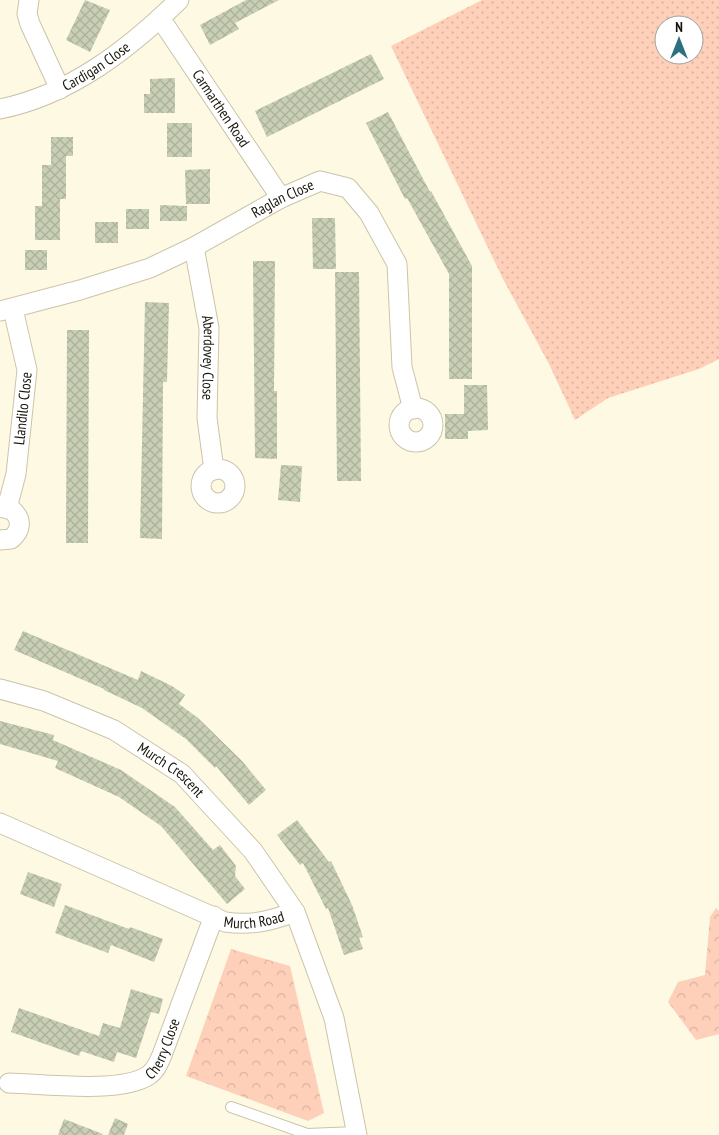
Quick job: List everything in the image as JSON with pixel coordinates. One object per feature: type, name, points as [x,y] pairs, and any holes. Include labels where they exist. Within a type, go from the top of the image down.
[{"type":"street","points":[[28,0],[27,14],[30,24],[60,89]]},
{"type":"street","name":"Cardigan Close","points":[[0,112],[60,89],[104,64],[160,18],[178,0]]},
{"type":"street","name":"Carmarthen Road","points":[[160,18],[281,198]]},
{"type":"street","name":"Raglan Close","points":[[6,310],[150,268],[194,247],[281,198],[320,182],[348,188],[369,213],[397,264],[402,367],[413,409]]},
{"type":"street","name":"Aberdovey Close","points":[[194,247],[209,328],[207,418],[214,470]]},
{"type":"street","name":"Llandilo Close","points":[[0,540],[11,539],[19,530],[19,519],[16,514],[4,508],[17,465],[27,370],[6,310]]},
{"type":"street","name":"Murch Crescent","points":[[0,689],[44,701],[114,730],[182,774],[253,850],[295,912]]},
{"type":"street","name":"Murch Road","points":[[0,823],[225,922],[241,925],[264,923],[295,912],[334,1018],[357,1134]]},
{"type":"street","name":"Cherry Close","points":[[9,1083],[118,1086],[136,1081],[150,1074],[162,1055],[214,916]]},
{"type":"lane","points":[[230,1107],[307,1134],[357,1134]]},
{"type":"green space","points":[[482,0],[719,0],[719,359],[699,369],[608,398],[575,420],[549,364],[503,279],[391,46]]},
{"type":"green space","points":[[716,908],[719,911],[719,1034],[696,1040],[668,1002],[678,982],[705,975],[710,917]]},
{"type":"green space","points":[[231,949],[290,966],[324,1113],[308,1121],[186,1076]]},
{"type":"building","points":[[85,0],[110,10],[90,52],[66,40]]},
{"type":"building","points":[[246,0],[279,0],[235,23],[239,29],[210,45],[200,25]]},
{"type":"building","points":[[371,54],[384,79],[267,137],[255,111]]},
{"type":"building","points":[[175,78],[175,113],[144,113],[144,94],[150,94],[150,79]]},
{"type":"building","points":[[388,112],[472,266],[472,379],[449,379],[449,274],[407,198],[405,199],[366,123]]},
{"type":"building","points":[[167,123],[192,123],[192,157],[167,157]]},
{"type":"building","points":[[51,137],[73,137],[73,156],[66,156],[66,199],[60,199],[60,240],[35,240],[35,206],[42,206],[42,165],[51,165]]},
{"type":"building","points":[[210,169],[210,204],[186,204],[185,170]]},
{"type":"building","points":[[160,205],[187,206],[187,221],[160,221]]},
{"type":"building","points":[[126,209],[149,209],[149,229],[126,229]]},
{"type":"building","points":[[312,218],[335,218],[336,269],[313,269]]},
{"type":"building","points":[[95,222],[118,222],[118,243],[95,243]]},
{"type":"building","points":[[25,250],[47,250],[47,270],[25,270]]},
{"type":"building","points":[[253,261],[275,261],[274,391],[277,391],[277,459],[255,458]]},
{"type":"building","points":[[335,272],[359,272],[361,481],[337,481]]},
{"type":"building","points":[[145,302],[169,303],[167,382],[163,382],[162,539],[140,538]]},
{"type":"building","points":[[67,330],[89,330],[88,543],[66,543]]},
{"type":"building","points":[[464,385],[487,385],[488,430],[468,431],[468,439],[445,439],[445,414],[464,414]]},
{"type":"building","points":[[281,465],[302,466],[300,502],[278,500]]},
{"type":"building","points":[[23,631],[138,680],[141,671],[172,686],[185,695],[179,704],[198,718],[242,761],[266,790],[249,805],[216,766],[215,768],[186,739],[142,708],[104,689],[14,650]]},
{"type":"building","points":[[0,721],[54,735],[53,740],[121,770],[175,807],[213,850],[220,845],[236,866],[235,876],[245,889],[227,904],[161,826],[119,797],[55,768],[58,761],[0,744]]},
{"type":"building","points":[[297,820],[329,862],[331,861],[352,905],[363,937],[359,938],[363,949],[344,955],[328,908],[326,909],[303,863],[300,865],[277,835]]},
{"type":"building","points":[[28,872],[62,884],[54,907],[20,894]]},
{"type":"building","points":[[65,905],[129,929],[130,927],[163,939],[154,962],[111,945],[108,953],[55,933]]},
{"type":"building","points":[[131,989],[163,999],[159,1014],[151,1012],[136,1058],[117,1052],[114,1062],[81,1051],[79,1056],[11,1032],[19,1008],[99,1036],[103,1023],[120,1028]]},
{"type":"building","points":[[115,1118],[128,1124],[124,1135],[108,1135]]},
{"type":"building","points":[[64,1119],[103,1134],[58,1135]]}]
